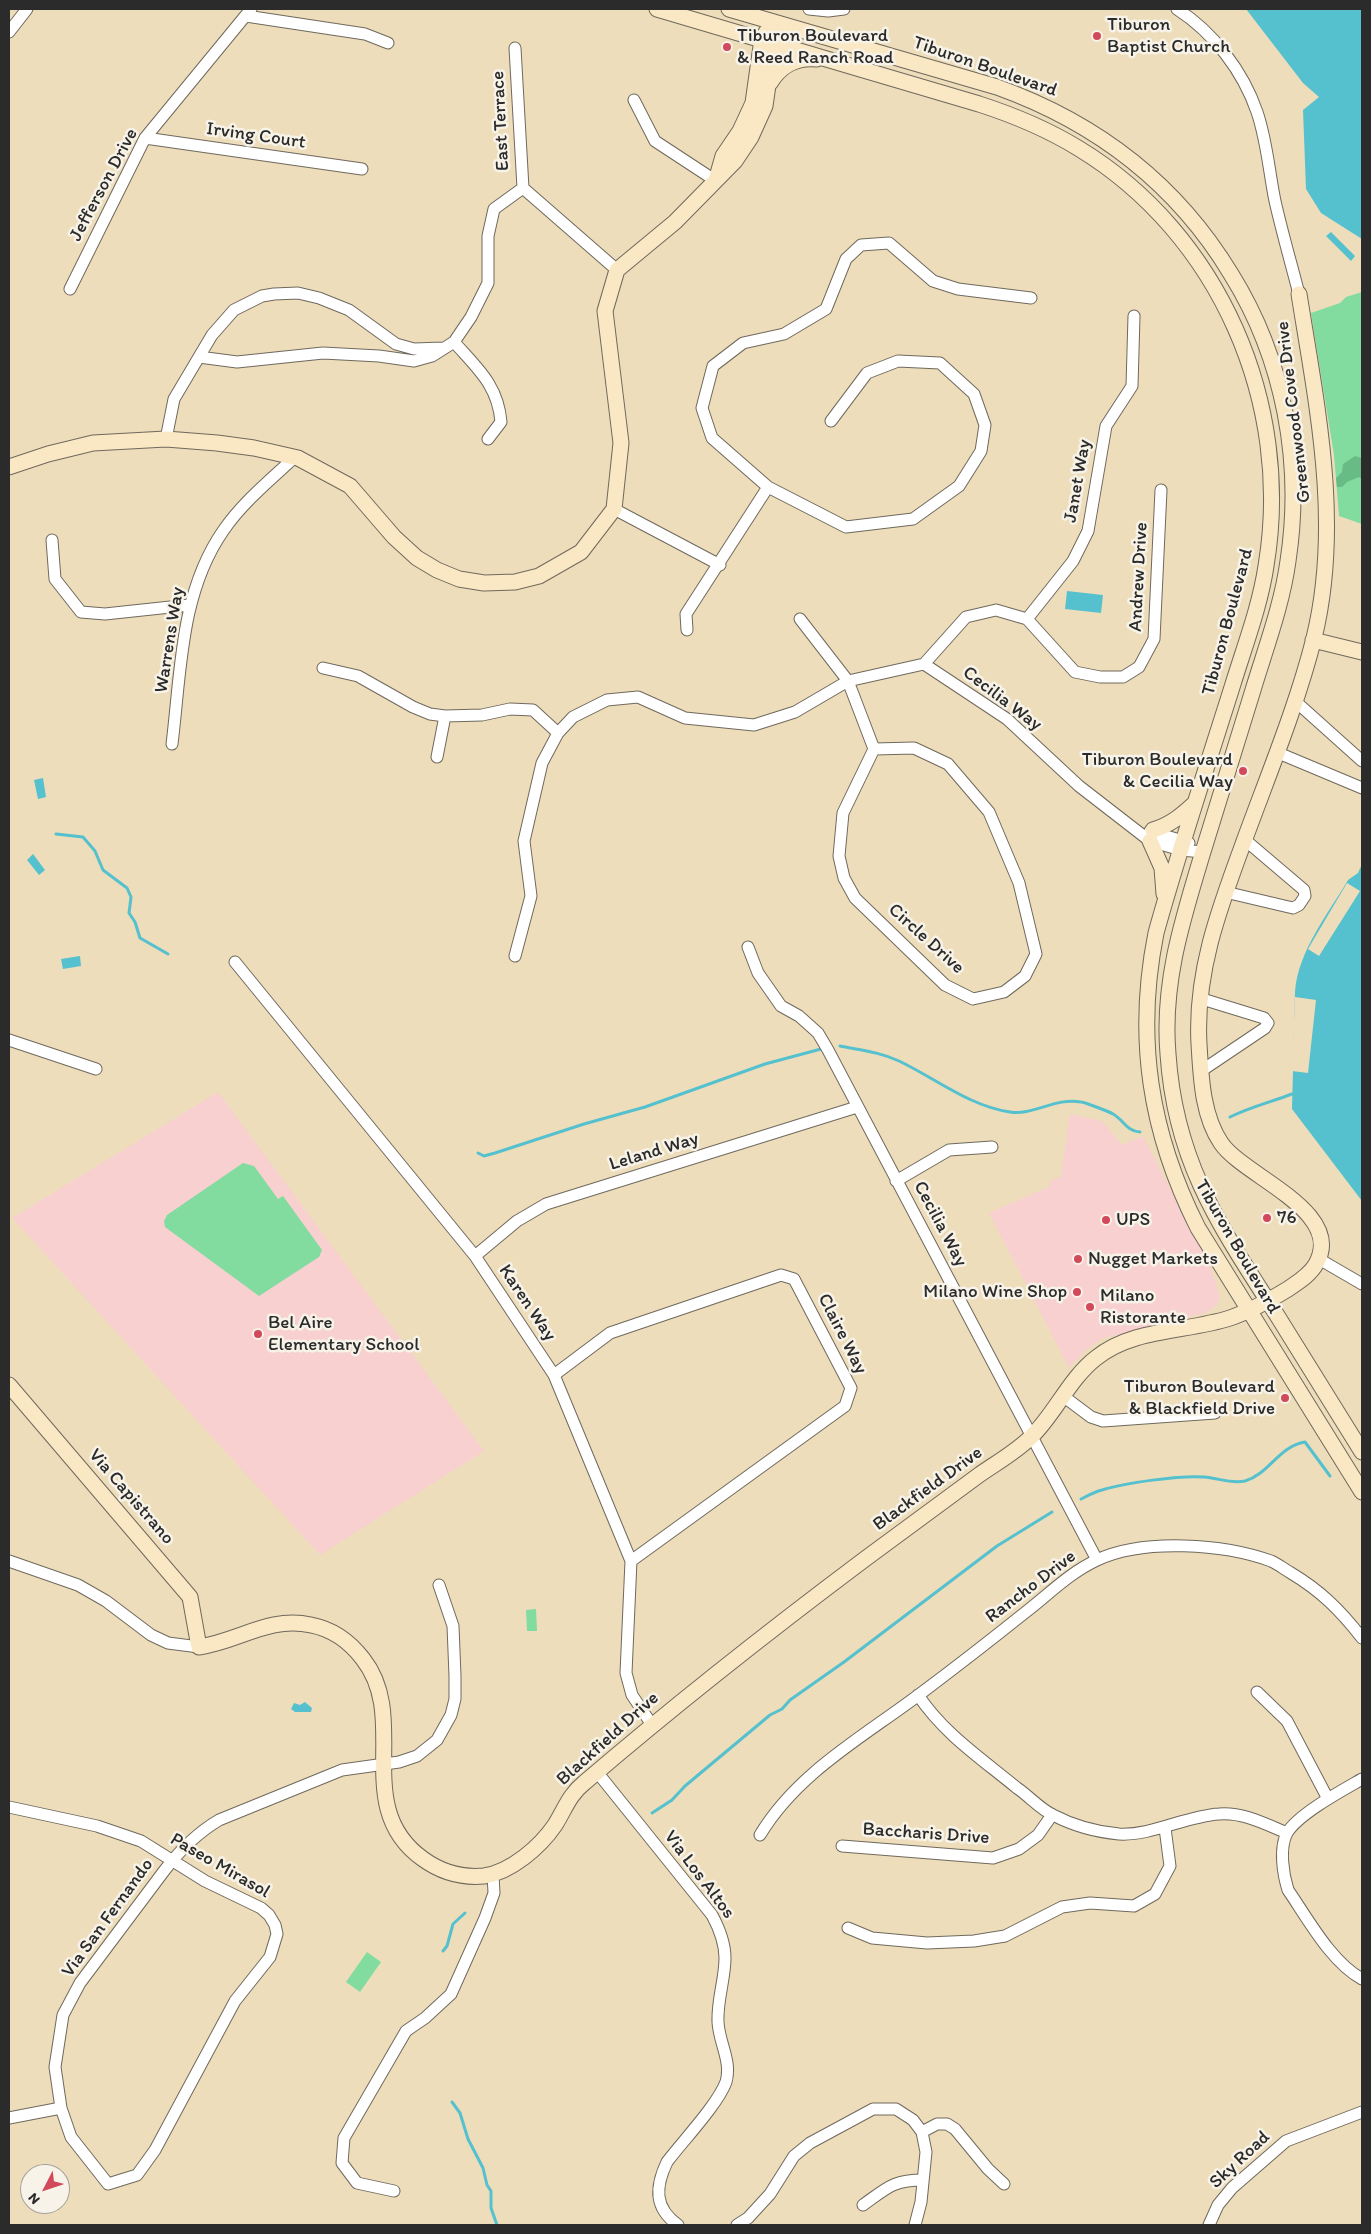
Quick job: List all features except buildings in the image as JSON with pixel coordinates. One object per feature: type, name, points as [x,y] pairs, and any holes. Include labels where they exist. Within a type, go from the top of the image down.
[{"type":"street","points":[[9,32],[28,9]]},
{"type":"street","name":"Tiburon Boulevard","points":[[657,9],[834,60],[1000,111],[1041,128],[1079,149],[1133,188],[1164,219],[1205,271],[1227,309],[1253,371],[1264,414],[1271,465],[1271,524],[1262,590],[1164,902],[1153,947],[1146,1013],[1147,1058],[1156,1117],[1170,1167],[1188,1208],[1204,1238],[1362,1492]]},
{"type":"street","name":"Tiburon Boulevard","points":[[729,9],[997,87],[1039,104],[1078,123],[1134,162],[1182,208],[1215,248],[1246,299],[1269,354],[1286,418],[1292,470],[1291,537],[1285,581],[1276,617],[1184,912],[1172,964],[1166,1029],[1169,1074],[1179,1124],[1197,1180],[1217,1220],[1362,1452]]},
{"type":"street","points":[[809,9],[828,11],[844,9]]},
{"type":"street","points":[[1176,9],[1213,39],[1228,58],[1250,95],[1261,128],[1275,201],[1299,294]]},
{"type":"street","points":[[249,12],[365,34],[388,43]]},
{"type":"street","name":"Jefferson Drive","points":[[70,288],[145,138],[249,12]]},
{"type":"street","points":[[716,181],[723,156],[740,131],[753,103],[772,21]]},
{"type":"street","points":[[9,467],[48,454],[93,444],[166,439],[217,443],[295,457],[321,469],[350,486],[394,536],[417,558],[437,570],[459,579],[497,583],[515,582],[539,576],[580,552],[614,509],[622,443],[605,311],[617,270],[675,222],[734,161],[751,137],[765,106],[768,86],[768,41]]},
{"type":"street","name":"East Terrace","points":[[514,48],[523,188],[617,270]]},
{"type":"street","points":[[768,86],[776,72],[784,65],[814,59],[834,60]]},
{"type":"street","points":[[634,100],[655,141],[716,181]]},
{"type":"street","name":"Irving Court","points":[[145,138],[362,169]]},
{"type":"street","points":[[200,357],[237,362],[323,353],[379,356],[414,361],[432,356],[454,342],[471,317],[488,283],[488,236],[494,209],[523,188]]},
{"type":"street","points":[[831,421],[867,373],[898,361],[940,363],[974,394],[985,425],[982,450],[959,486],[913,519],[846,527],[768,487],[712,438],[702,408],[713,366],[743,343],[784,334],[826,309],[846,259],[861,244],[889,243],[933,281],[958,290],[1031,298]]},
{"type":"street","points":[[166,439],[174,399],[186,376],[200,357],[219,324],[234,310],[262,296],[285,293],[309,296],[335,303],[360,317],[396,344],[406,347],[443,348]]},
{"type":"street","name":"Greenwood Cove Drive","points":[[1299,294],[1319,418],[1326,484],[1325,570],[1313,640],[1294,700],[1209,942],[1199,998],[1201,1071],[1209,1117],[1221,1142],[1240,1162],[1306,1211],[1314,1222],[1319,1234],[1321,1245],[1319,1260]]},
{"type":"street","name":"Janet Way","points":[[1028,619],[1072,561],[1088,531],[1106,426],[1132,386],[1134,316]]},
{"type":"street","points":[[454,342],[488,379],[499,406],[501,422],[488,439]]},
{"type":"street","name":"Warrens Way","points":[[172,744],[189,605],[196,582],[223,531],[252,498],[295,457]]},
{"type":"street","points":[[687,630],[686,614],[720,565],[768,487]]},
{"type":"street","name":"Andrew Drive","points":[[1028,619],[1075,672],[1100,676],[1123,676],[1139,667],[1154,639],[1161,490]]},
{"type":"street","points":[[614,509],[720,565]]},
{"type":"street","points":[[52,540],[55,579],[81,612],[105,614],[189,605]]},
{"type":"street","points":[[515,956],[531,896],[524,841],[542,763],[558,734],[573,718],[607,700],[638,698],[685,718],[754,725],[794,712],[848,681],[924,664],[966,617],[996,610],[1028,619]]},
{"type":"street","points":[[800,619],[848,681],[874,749]]},
{"type":"street","points":[[1313,640],[1362,652]]},
{"type":"street","name":"Cecilia Way","points":[[924,664],[1006,719],[1079,786],[1117,817],[1148,834],[1203,852]]},
{"type":"street","points":[[323,668],[358,676],[413,707],[430,714],[445,716],[482,715],[510,709],[533,710],[558,734]]},
{"type":"street","points":[[1294,700],[1362,760]]},
{"type":"street","points":[[437,757],[445,716]]},
{"type":"street","name":"Circle Drive","points":[[914,748],[948,764],[989,812],[1019,883],[1036,954],[1025,976],[1004,992],[972,999],[944,985],[855,898],[844,878],[838,856],[843,813],[874,749],[914,748]]},
{"type":"street","points":[[1276,752],[1362,788]]},
{"type":"street","points":[[1164,902],[1162,868],[1148,834],[1178,819],[1196,802]]},
{"type":"street","points":[[1225,892],[1293,908],[1299,905],[1305,896],[1304,890],[1244,839]]},
{"type":"street","name":"Cecilia Way","points":[[748,947],[758,973],[781,1006],[800,1016],[818,1033],[1097,1560]]},
{"type":"street","name":"Karen Way","points":[[235,962],[475,1256],[554,1374],[631,1561],[626,1672],[632,1695],[652,1725]]},
{"type":"street","points":[[1199,998],[1265,1018],[1268,1023],[1265,1028],[1201,1071]]},
{"type":"street","points":[[9,1040],[96,1069]]},
{"type":"street","name":"Leland Way","points":[[475,1256],[517,1221],[546,1204],[857,1107]]},
{"type":"street","points":[[896,1181],[949,1150],[992,1147]]},
{"type":"street","points":[[1267,1300],[1306,1276],[1319,1260],[1362,1284]]},
{"type":"street","name":"Claire Way","points":[[554,1374],[610,1333],[781,1275],[794,1279],[851,1388],[845,1406],[631,1561]]},
{"type":"street","name":"Blackfield Drive","points":[[9,1561],[78,1585],[106,1601],[151,1635],[168,1643],[199,1647],[226,1641],[271,1624],[293,1623],[317,1626],[338,1635],[357,1650],[371,1669],[383,1700],[382,1763],[384,1791],[388,1814],[406,1844],[427,1862],[450,1873],[472,1876],[493,1875],[524,1858],[553,1828],[571,1794],[652,1725],[758,1639],[1033,1436],[1093,1360],[1119,1344],[1222,1320],[1249,1310],[1267,1300]]},
{"type":"street","name":"Via Capistrano","points":[[9,1385],[190,1597],[199,1647]]},
{"type":"street","points":[[1063,1396],[1091,1417],[1104,1421],[1216,1413]]},
{"type":"street","name":"Rancho Drive","points":[[760,1835],[772,1814],[809,1775],[918,1695],[1067,1578],[1097,1560],[1128,1550],[1179,1545],[1222,1549],[1272,1561],[1315,1588],[1340,1610],[1362,1638]]},
{"type":"street","name":"Via San Fernando","points":[[108,2184],[72,2137],[60,2108],[55,2067],[63,2015],[80,1983],[173,1860],[194,1838],[219,1820],[342,1770],[399,1762],[417,1756],[437,1740],[451,1715],[455,1700],[453,1626],[439,1585]]},
{"type":"street","points":[[1257,1692],[1287,1721],[1328,1799]]},
{"type":"street","points":[[918,1695],[931,1714],[952,1736],[1052,1815],[1081,1826],[1120,1834],[1165,1828],[1190,1819],[1219,1814],[1244,1816],[1287,1833]]},
{"type":"street","name":"Via Los Altos","points":[[596,1772],[712,1915],[721,1931],[725,1958],[718,1997],[718,2024],[728,2068],[726,2082],[718,2097],[667,2162],[662,2173],[659,2185],[662,2221],[678,2225]]},
{"type":"street","points":[[1362,1779],[1328,1799],[1301,1819],[1287,1833],[1282,1858],[1284,1878],[1288,1890],[1340,1962],[1351,1973],[1362,1979]]},
{"type":"street","name":"Paseo Mirasol","points":[[9,1807],[120,1833],[141,1840],[205,1881],[261,1908],[269,1915],[275,1925],[277,1934],[270,1957],[235,2001],[155,2150],[137,2175],[108,2184]]},
{"type":"street","name":"Baccharis Drive","points":[[842,1846],[993,1858],[1019,1849],[1038,1835],[1052,1815]]},
{"type":"street","points":[[848,1928],[872,1938],[927,1943],[974,1941],[1005,1936],[1062,1907],[1090,1903],[1134,1906],[1155,1894],[1170,1866],[1165,1828]]},
{"type":"street","points":[[394,2191],[357,2183],[342,2163],[344,2138],[406,2031],[425,2018],[451,1994],[485,1918],[494,1892],[493,1875]]},
{"type":"street","points":[[9,2118],[60,2108]]},
{"type":"street","points":[[737,2225],[748,2218],[770,2194],[794,2156],[810,2142],[843,2123],[873,2109],[896,2108],[913,2120],[922,2132],[926,2152],[921,2202],[915,2225]]},
{"type":"street","name":"Sky Road","points":[[1209,2225],[1218,2205],[1232,2188],[1286,2141],[1362,2112]]},
{"type":"street","points":[[922,2132],[937,2124],[947,2124],[955,2130],[988,2169],[1004,2184]]},
{"type":"street","points":[[863,2205],[893,2184],[906,2180],[923,2180]]},
{"type":"shaded area","name":"Bel Aire Elementary School","points":[[218,1092],[484,1451],[320,1555],[12,1218]]},
{"type":"shaded area","points":[[1070,1114],[1102,1121],[1122,1145],[1143,1136],[1211,1268],[1220,1297],[1217,1305],[1205,1313],[1101,1339],[1085,1351],[1069,1368],[989,1213],[1051,1186],[1049,1182],[1061,1176]]},
{"type":"green space","points":[[1362,292],[1362,524],[1339,516],[1334,455],[1311,313],[1340,303],[1346,297]]},
{"type":"green space","points":[[1355,456],[1362,458],[1362,479],[1359,477],[1347,482],[1342,487],[1337,487],[1336,478],[1342,472],[1343,464]]},
{"type":"green space","points":[[243,1163],[254,1166],[278,1199],[283,1196],[322,1250],[319,1257],[259,1296],[165,1227],[164,1221],[167,1215]]},
{"type":"green space","points":[[536,1609],[537,1631],[527,1631],[526,1610]]},
{"type":"green space","points":[[367,1952],[381,1962],[360,1992],[346,1982]]},
{"type":"water","points":[[1246,9],[1362,9],[1362,239],[1321,213],[1306,189],[1303,110],[1319,97],[1303,83]]},
{"type":"water","points":[[1331,232],[1355,256],[1351,261],[1326,236]]},
{"type":"water","points":[[1067,591],[1103,595],[1101,613],[1065,609]]},
{"type":"water","points":[[43,778],[46,797],[38,799],[34,780]]},
{"type":"water","points":[[33,854],[45,870],[39,875],[27,860]]},
{"type":"water","points":[[1362,864],[1362,1201],[1292,1109],[1297,977],[1315,933],[1348,880],[1358,873]]},
{"type":"water","points":[[80,956],[81,966],[63,969],[61,959]]},
{"type":"water","points":[[305,1702],[312,1708],[311,1712],[295,1712],[291,1709],[294,1703],[300,1705]]},
{"type":"pier","points":[[1347,883],[1360,891],[1319,956],[1308,949]]},
{"type":"pier","points":[[1295,997],[1316,1000],[1308,1073],[1292,1071]]},
{"type":"waterway","points":[[56,834],[83,837],[95,851],[103,870],[127,888],[131,897],[129,913],[135,922],[140,938],[168,954]]},
{"type":"waterway","points":[[840,1046],[885,1055],[966,1098],[995,1109],[1018,1113],[1062,1102],[1081,1102],[1117,1116],[1131,1130],[1140,1132]]},
{"type":"waterway","points":[[478,1153],[484,1156],[495,1153],[584,1124],[645,1107],[765,1064],[821,1049]]},
{"type":"waterway","points":[[1230,1117],[1292,1094]]},
{"type":"waterway","points":[[1081,1499],[1112,1487],[1167,1478],[1204,1477],[1245,1481],[1261,1473],[1288,1449],[1305,1442],[1330,1476]]},
{"type":"waterway","points":[[652,1813],[672,1800],[685,1786],[770,1715],[782,1709],[790,1700],[844,1662],[997,1546],[1052,1512]]},
{"type":"waterway","points":[[443,1951],[447,1946],[453,1924],[465,1913]]},
{"type":"waterway","points":[[452,2102],[460,2113],[468,2139],[483,2168],[487,2185],[491,2191],[491,2208],[497,2225]]},
{"type":"place","name":"Tiburon Baptist Church","points":[[1097,36]]},
{"type":"place","name":"Tiburon Boulevard & Reed Ranch Road","points":[[727,47]]},
{"type":"place","name":"Tiburon Boulevard & Cecilia Way","points":[[1243,771]]},
{"type":"place","name":"76","points":[[1267,1218]]},
{"type":"place","name":"UPS","points":[[1106,1220]]},
{"type":"place","name":"Nugget Markets","points":[[1078,1259]]},
{"type":"place","name":"Milano Wine Shop","points":[[1077,1292]]},
{"type":"place","name":"Milano Ristorante","points":[[1090,1307]]},
{"type":"place","name":"Bel Aire Elementary School","points":[[258,1334]]},
{"type":"place","name":"Tiburon Boulevard & Blackfield Drive","points":[[1285,1398]]}]
